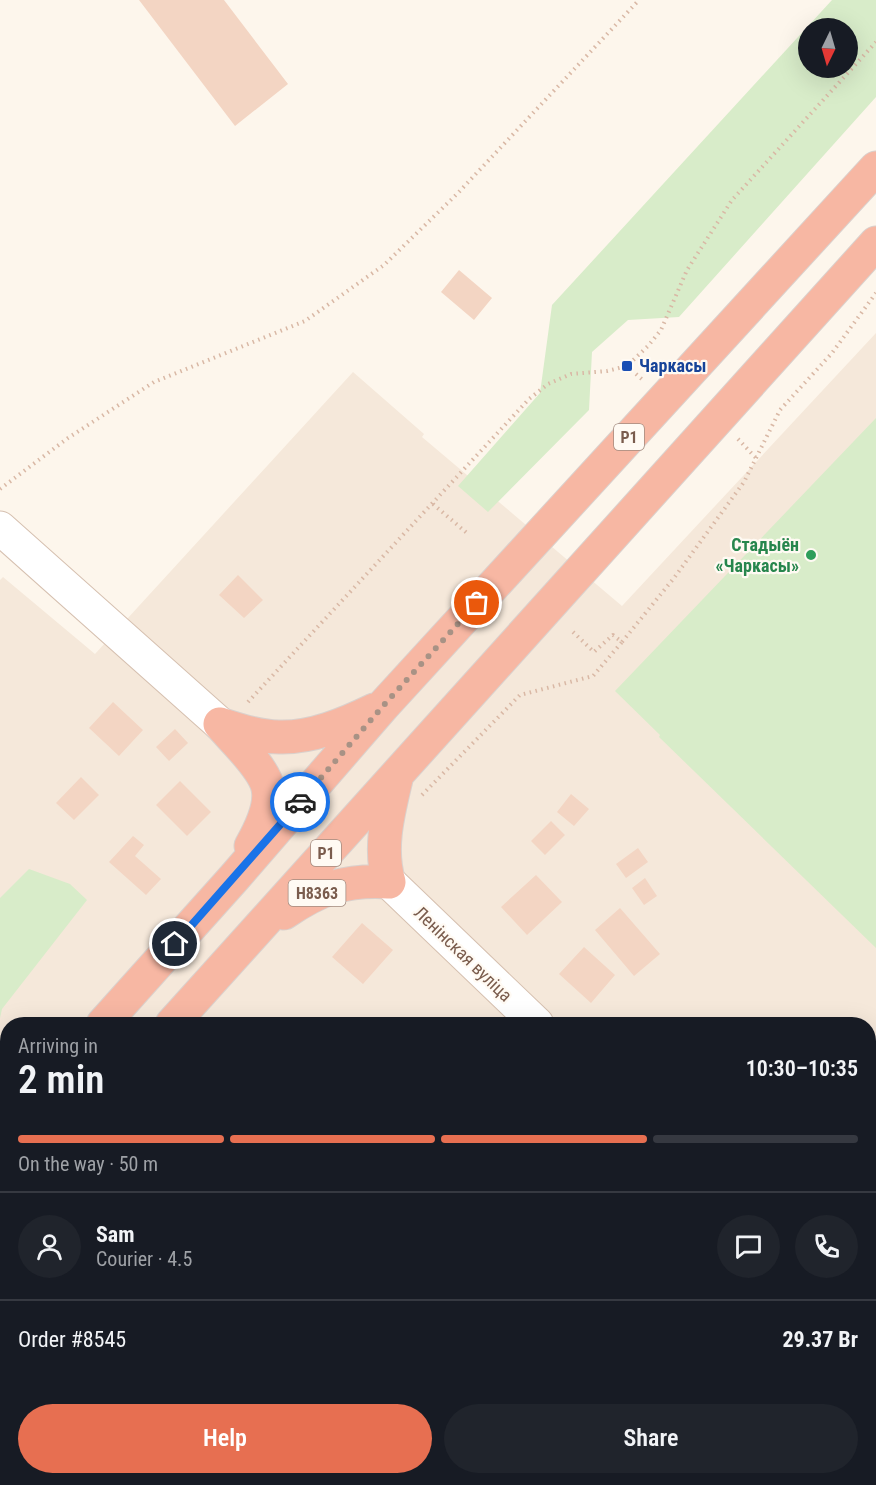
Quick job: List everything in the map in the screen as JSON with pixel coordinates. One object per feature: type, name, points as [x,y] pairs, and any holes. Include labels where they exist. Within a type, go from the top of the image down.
[{"type":"highway","name":"Р1","points":[[109,1017],[383,706],[876,168]]},
{"type":"highway","name":"Р1","points":[[178,1017],[876,243]]},
{"type":"highway","points":[[232,714],[250,733],[280,737],[308,734],[340,726],[383,706]]},
{"type":"highway","points":[[232,714],[268,788],[265,817],[233,879]]},
{"type":"highway","points":[[389,882],[384,838],[397,774]]},
{"type":"highway","name":"Н8363","points":[[255,932],[305,900],[334,886],[370,881],[389,882]]},
{"type":"street","points":[[0,528],[232,714]]},
{"type":"street","name":"Ленінская вуліца","points":[[389,882],[530,1017]]},
{"type":"path","points":[[0,489],[68,438],[154,381],[305,321],[384,265],[458,193],[639,0]]},
{"type":"path","points":[[232,714],[249,701],[295,654],[529,399],[548,384],[571,374],[607,371],[627,366],[648,346],[661,330],[687,270],[732,200],[876,42]]},
{"type":"path","points":[[415,804],[520,695],[593,676],[674,578],[744,482],[780,410],[832,353],[876,293]]},
{"type":"path","points":[[433,504],[468,534]]},
{"type":"path","points":[[573,632],[594,652],[613,635],[622,642]]},
{"type":"shaded area","points":[[876,333],[876,1017],[0,1017],[0,580],[3,577],[95,654],[353,372],[424,434],[422,437],[622,606]]},
{"type":"green space","points":[[832,0],[876,0],[876,97],[679,317],[628,320],[592,352],[589,410],[488,512],[458,486],[540,393],[552,305],[798,37],[798,78],[858,78],[858,18],[815,18]]},
{"type":"green space","name":"Стадыён «Чаркасы»","points":[[876,418],[876,948],[659,737],[660,735],[615,691]]},
{"type":"green space","points":[[29,869],[70,884],[87,900],[2,1009],[0,1017],[0,1017],[0,898]]},
{"type":"building","points":[[139,0],[224,0],[288,84],[235,126]]},
{"type":"building","points":[[459,270],[492,298],[474,320],[441,292]]},
{"type":"building","points":[[238,575],[263,600],[244,618],[219,595]]},
{"type":"building","points":[[113,702],[143,730],[119,756],[89,728]]},
{"type":"building","points":[[175,729],[188,743],[169,761],[156,747]]},
{"type":"building","points":[[81,777],[99,795],[74,820],[56,803]]},
{"type":"building","points":[[180,781],[211,812],[187,836],[156,805]]},
{"type":"building","points":[[571,794],[589,809],[574,826],[557,812]]},
{"type":"building","points":[[551,821],[565,835],[545,855],[531,841]]},
{"type":"building","points":[[133,836],[144,845],[135,856],[161,879],[146,895],[109,862]]},
{"type":"building","points":[[638,848],[648,862],[626,878],[616,864]]},
{"type":"building","points":[[536,875],[562,902],[527,935],[501,907]]},
{"type":"building","points":[[645,878],[657,896],[644,905],[632,888]]},
{"type":"building","points":[[620,908],[660,954],[634,976],[595,930]]},
{"type":"building","points":[[362,923],[393,950],[363,984],[332,957]]},
{"type":"building","points":[[584,947],[615,975],[591,1003],[559,974]]},
{"type":"way so far","points":[[300,802],[477,603]]},
{"type":"place","name":"Чаркасы","points":[[627,366]]},
{"type":"place","name":"Стадыён «Чаркасы»","points":[[811,555]]},
{"type":"route","points":[[175,944],[300,802]]}]
